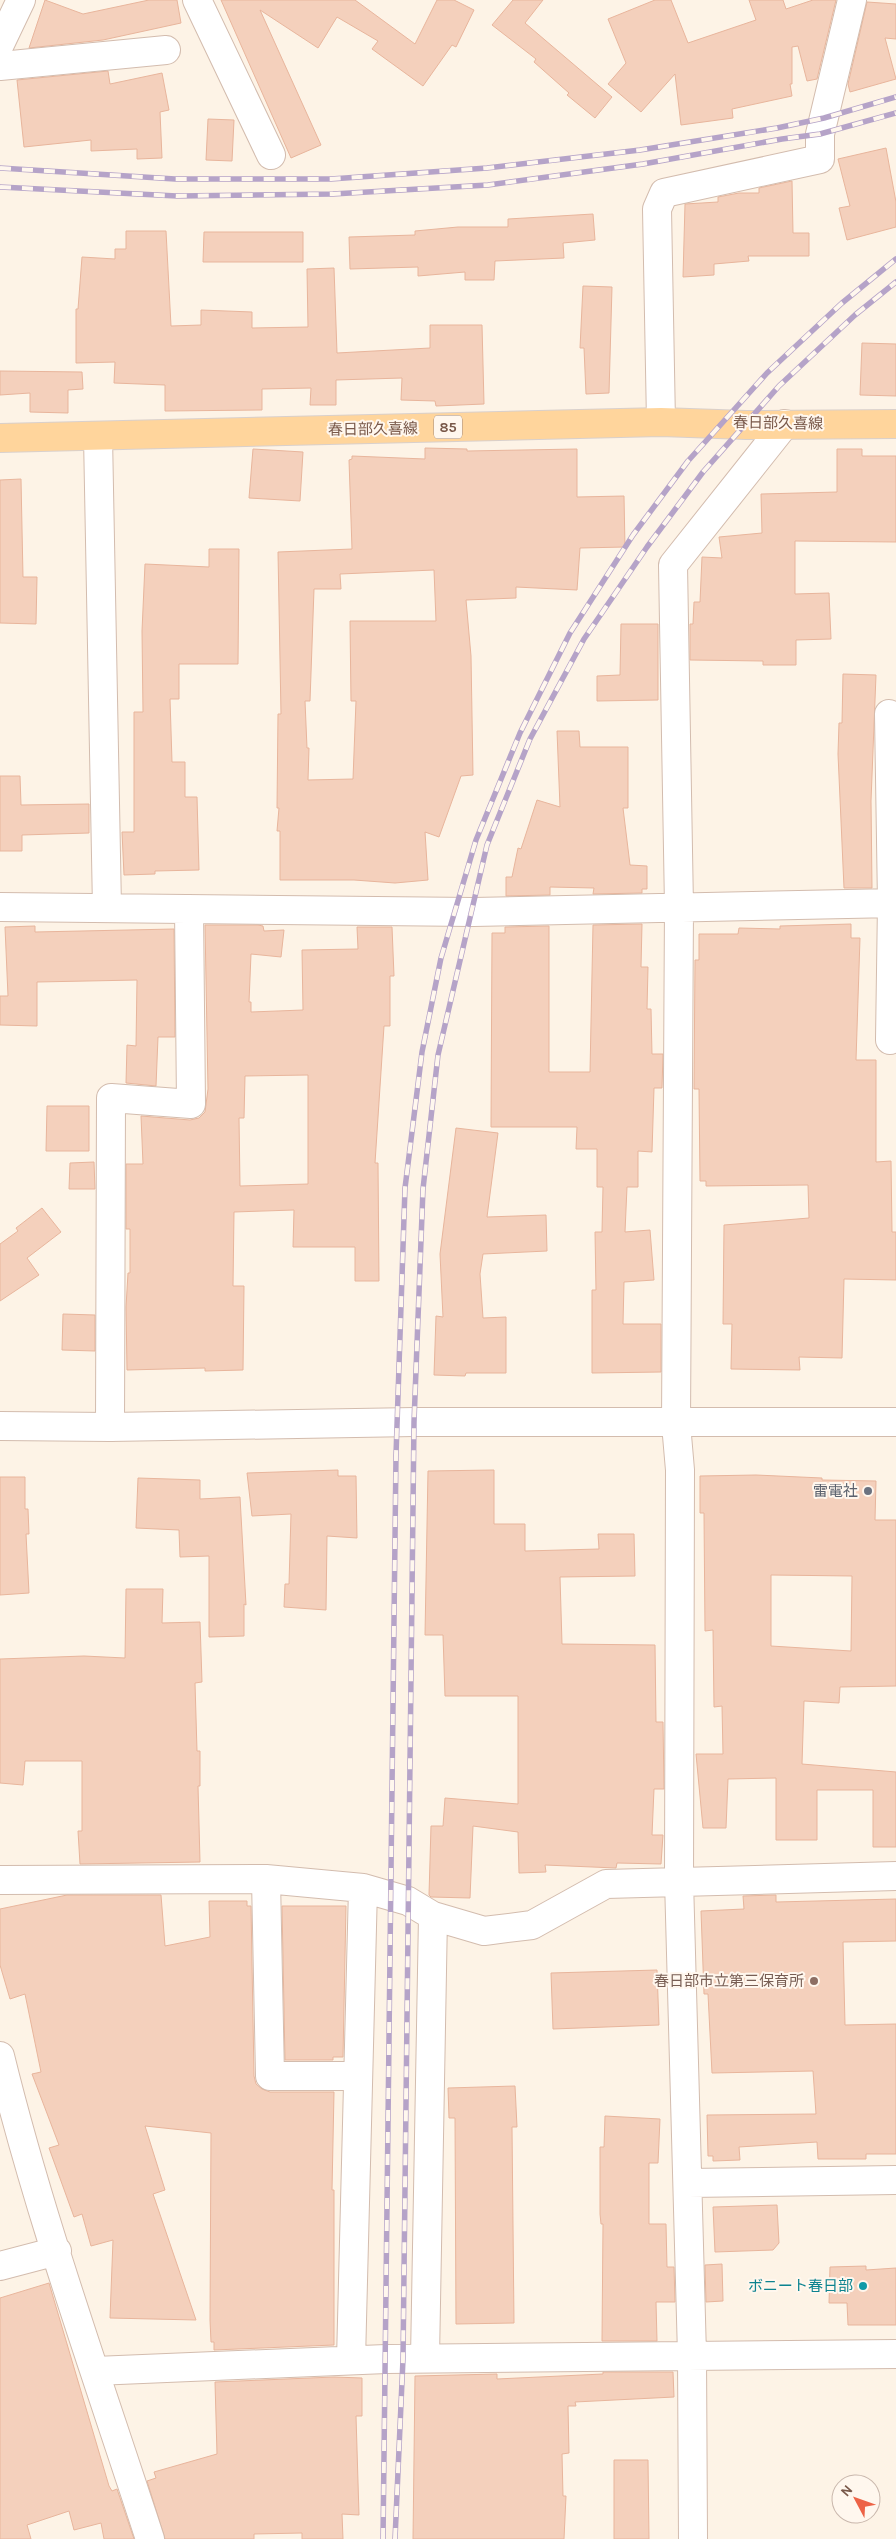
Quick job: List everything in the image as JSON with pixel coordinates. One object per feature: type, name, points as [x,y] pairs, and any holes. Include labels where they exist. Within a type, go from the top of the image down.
[{"type":"main road","name":"春日部久喜線","points":[[0,438],[661,422],[896,424]]},
{"type":"street","points":[[0,44],[21,0]]},
{"type":"street","points":[[197,0],[271,155]]},
{"type":"street","points":[[661,422],[657,209],[664,193],[820,159],[820,134],[852,0]]},
{"type":"street","points":[[0,66],[166,50]]},
{"type":"street","points":[[693,2539],[692,2356],[679,1880],[680,1470],[676,1424],[679,907],[674,565],[785,424]]},
{"type":"street","points":[[98,436],[107,908]]},
{"type":"street","points":[[889,714],[894,903],[890,1040]]},
{"type":"street","points":[[0,907],[474,912],[894,903]]},
{"type":"street","points":[[110,1428],[111,1098],[191,1104],[189,909]]},
{"type":"street","points":[[0,1426],[110,1428],[414,1422],[676,1424],[896,1422]]},
{"type":"street","points":[[0,1880],[266,1879],[363,1888],[408,1901],[433,1916],[484,1931],[532,1925],[606,1884],[679,1880],[896,1876]]},
{"type":"street","points":[[266,1879],[270,2076],[358,2076]]},
{"type":"street","points":[[351,2360],[363,1888]]},
{"type":"street","points":[[425,2358],[433,1916]]},
{"type":"street","points":[[0,2056],[15,2115],[57,2252],[150,2539]]},
{"type":"street","points":[[688,2183],[896,2180]]},
{"type":"street","points":[[0,2266],[57,2252]]},
{"type":"street","points":[[95,2371],[425,2358],[896,2354]]},
{"type":"building","points":[[45,0],[83,14],[149,0],[177,0],[181,23],[103,40],[29,48]]},
{"type":"building","points":[[221,0],[355,0],[415,44],[437,0],[454,0],[474,10],[456,47],[452,45],[423,86],[372,49],[378,41],[337,17],[318,48],[260,10],[321,145],[291,158]]},
{"type":"building","points":[[513,0],[543,0],[525,23],[612,97],[595,118],[567,95],[569,93],[534,62],[536,59],[492,25]]},
{"type":"building","points":[[655,0],[671,0],[688,43],[756,20],[749,0],[783,0],[786,9],[813,0],[836,0],[817,79],[807,81],[798,46],[792,47],[792,84],[790,84],[792,96],[732,109],[733,118],[681,125],[675,74],[641,112],[608,84],[626,63],[608,19]]},
{"type":"building","points":[[867,2],[896,4],[896,39],[885,38],[896,79],[850,92],[848,84]]},
{"type":"building","points":[[108,71],[110,84],[162,73],[169,110],[160,112],[162,158],[137,159],[137,149],[91,151],[91,140],[24,147],[17,80]]},
{"type":"building","points":[[208,119],[234,120],[232,161],[206,160]]},
{"type":"building","points":[[886,148],[896,202],[896,227],[847,240],[839,208],[850,206],[838,159]]},
{"type":"building","points":[[792,181],[793,233],[809,233],[809,256],[748,256],[749,261],[714,264],[714,275],[683,277],[685,204],[718,202],[718,197],[739,193],[759,193],[759,188]]},
{"type":"building","points":[[593,214],[595,240],[563,243],[564,258],[495,261],[494,280],[465,280],[465,272],[418,276],[418,267],[350,269],[349,237],[415,235],[415,231],[458,227],[508,227],[508,219]]},
{"type":"building","points":[[126,231],[166,231],[171,326],[201,325],[201,310],[252,312],[252,328],[308,327],[307,269],[334,268],[337,353],[430,348],[430,325],[482,325],[484,404],[436,406],[435,401],[401,400],[402,378],[336,380],[336,405],[310,405],[311,388],[262,389],[262,410],[165,411],[165,385],[114,383],[115,362],[76,363],[76,309],[78,309],[82,257],[115,259],[115,249],[126,249]]},
{"type":"building","points":[[204,232],[303,232],[303,262],[203,262]]},
{"type":"building","points":[[583,286],[612,287],[609,393],[586,394],[584,348],[580,348]]},
{"type":"building","points":[[862,343],[896,344],[896,396],[860,395]]},
{"type":"building","points":[[0,371],[82,372],[83,389],[68,390],[68,413],[30,412],[30,393],[0,395]]},
{"type":"building","points":[[425,448],[467,449],[467,451],[577,449],[577,497],[624,496],[625,547],[580,548],[577,590],[516,587],[516,598],[466,600],[471,656],[473,775],[461,776],[439,837],[425,832],[428,880],[395,883],[354,880],[280,880],[280,831],[277,831],[279,808],[277,808],[278,714],[281,714],[278,552],[352,549],[349,460],[352,459],[352,456],[425,459]],"holes":[[[434,570],[436,621],[350,621],[351,701],[356,701],[353,779],[308,780],[309,748],[307,748],[305,701],[310,701],[314,589],[341,589],[340,574]]]},
{"type":"building","points":[[253,449],[303,452],[300,501],[249,498]]},
{"type":"building","points":[[837,449],[862,449],[862,456],[896,456],[896,542],[795,541],[795,594],[829,593],[831,639],[796,640],[796,665],[763,665],[763,661],[690,660],[690,624],[693,624],[694,602],[700,602],[702,557],[722,558],[719,537],[762,533],[761,494],[837,492]]},
{"type":"building","points":[[21,479],[23,577],[37,577],[36,624],[0,623],[0,480]]},
{"type":"building","points":[[209,549],[239,549],[238,664],[179,664],[179,699],[170,699],[172,762],[185,762],[185,797],[197,797],[199,870],[155,871],[155,874],[124,875],[122,832],[134,832],[134,712],[143,712],[142,631],[145,564],[209,567]]},
{"type":"building","points":[[621,624],[658,624],[658,700],[597,701],[597,676],[620,675]]},
{"type":"building","points":[[843,674],[876,675],[871,801],[872,888],[844,888],[838,754],[839,723],[842,723]]},
{"type":"building","points":[[557,731],[579,731],[580,747],[628,747],[628,808],[623,808],[630,865],[647,866],[647,889],[642,889],[642,893],[593,894],[594,888],[550,887],[550,895],[506,896],[506,877],[512,877],[518,848],[521,849],[537,800],[560,807]]},
{"type":"building","points":[[0,776],[20,776],[21,805],[89,804],[89,833],[22,835],[22,851],[0,851]]},
{"type":"building","points":[[642,924],[641,967],[648,967],[647,1009],[651,1009],[652,1054],[663,1054],[662,1088],[654,1088],[652,1152],[638,1151],[638,1187],[627,1187],[625,1232],[650,1230],[654,1280],[624,1282],[623,1324],[661,1324],[661,1372],[592,1373],[592,1290],[596,1290],[595,1232],[602,1232],[603,1187],[597,1187],[597,1149],[576,1149],[577,1127],[491,1127],[492,933],[505,933],[505,927],[549,926],[549,1072],[590,1072],[593,925]]},
{"type":"building","points":[[851,924],[851,938],[860,938],[856,1060],[876,1060],[876,1162],[891,1161],[892,1232],[896,1232],[896,1280],[844,1279],[842,1358],[799,1357],[800,1370],[731,1369],[732,1324],[723,1324],[724,1225],[809,1218],[808,1185],[706,1186],[706,1181],[700,1181],[699,1089],[694,1089],[695,960],[699,960],[699,934],[738,934],[739,928],[780,929],[780,926]]},
{"type":"building","points":[[205,925],[258,925],[263,926],[264,931],[284,930],[281,957],[251,954],[249,1002],[251,1002],[251,1012],[303,1010],[302,950],[358,949],[357,927],[392,927],[394,976],[390,976],[390,1026],[384,1026],[375,1163],[378,1163],[379,1281],[355,1281],[355,1247],[293,1247],[294,1210],[234,1212],[233,1286],[244,1286],[243,1370],[205,1371],[205,1368],[127,1370],[126,1307],[128,1273],[130,1273],[130,1229],[126,1229],[126,1164],[143,1164],[141,1116],[190,1120],[199,1118],[205,1112],[208,1089]],"holes":[[[308,1075],[308,1184],[240,1186],[239,1118],[244,1118],[245,1076]]]},
{"type":"building","points":[[35,926],[35,932],[174,929],[175,1037],[158,1037],[156,1086],[126,1083],[127,1045],[136,1046],[137,980],[37,982],[37,1026],[0,1025],[0,996],[8,996],[5,927]]},
{"type":"building","points":[[47,1106],[89,1106],[89,1151],[46,1151]]},
{"type":"building","points":[[456,1128],[498,1133],[487,1217],[546,1215],[547,1251],[483,1254],[480,1274],[483,1318],[506,1317],[506,1373],[466,1373],[465,1376],[434,1375],[436,1316],[443,1317],[440,1254]]},
{"type":"building","points":[[94,1162],[95,1189],[69,1189],[70,1163]]},
{"type":"building","points":[[42,1208],[61,1232],[27,1258],[39,1275],[0,1301],[0,1244],[18,1231],[16,1228]]},
{"type":"building","points":[[63,1314],[95,1315],[95,1351],[62,1350]]},
{"type":"building","points":[[338,1470],[338,1476],[356,1476],[357,1538],[327,1536],[326,1610],[284,1607],[285,1584],[289,1584],[291,1514],[252,1516],[247,1473]]},
{"type":"building","points":[[494,1470],[494,1524],[525,1524],[525,1551],[599,1549],[598,1534],[634,1534],[635,1576],[560,1577],[562,1644],[655,1645],[656,1722],[663,1722],[664,1789],[654,1789],[652,1835],[663,1835],[661,1864],[617,1863],[616,1868],[545,1865],[546,1872],[519,1873],[518,1832],[473,1826],[470,1898],[431,1897],[429,1895],[431,1826],[443,1826],[445,1798],[518,1804],[518,1696],[445,1696],[443,1635],[425,1635],[428,1471]]},
{"type":"building","points":[[756,1475],[822,1478],[822,1480],[876,1481],[875,1520],[896,1520],[896,1686],[840,1687],[839,1703],[804,1701],[802,1764],[896,1772],[896,1847],[873,1847],[873,1790],[817,1790],[817,1840],[776,1840],[776,1778],[728,1779],[726,1828],[703,1828],[696,1754],[723,1754],[722,1706],[714,1707],[713,1630],[705,1631],[704,1513],[700,1513],[700,1476]],"holes":[[[771,1575],[852,1576],[851,1651],[771,1646]]]},
{"type":"building","points":[[0,1477],[25,1477],[25,1509],[28,1509],[29,1534],[26,1534],[29,1593],[0,1595]]},
{"type":"building","points":[[138,1478],[200,1480],[200,1499],[240,1497],[246,1605],[244,1604],[244,1636],[209,1637],[209,1556],[180,1557],[179,1530],[136,1528]]},
{"type":"building","points":[[126,1589],[163,1589],[162,1623],[200,1622],[202,1682],[195,1683],[197,1751],[200,1751],[200,1786],[198,1786],[200,1862],[80,1864],[78,1831],[82,1831],[82,1761],[25,1761],[23,1785],[0,1783],[0,1659],[84,1656],[125,1658]]},
{"type":"building","points":[[67,1895],[161,1895],[165,1946],[210,1937],[209,1901],[247,1901],[247,1906],[251,1906],[254,2076],[256,2084],[270,2092],[334,2092],[332,2190],[334,2190],[334,2345],[214,2350],[214,2342],[211,2342],[210,2320],[211,2133],[145,2126],[165,2190],[153,2194],[196,2320],[110,2318],[113,2240],[91,2246],[82,2214],[74,2217],[49,2148],[59,2145],[32,2074],[41,2072],[25,1994],[10,1999],[0,1965],[0,1909]]},
{"type":"building","points":[[776,1895],[776,1902],[896,1899],[896,1941],[843,1942],[845,2025],[896,2024],[896,2154],[866,2154],[866,2159],[818,2159],[817,2142],[739,2147],[740,2160],[713,2161],[713,2156],[708,2156],[707,2115],[816,2114],[813,2071],[712,2073],[708,1994],[704,1994],[701,1911],[744,1909],[743,1896]]},
{"type":"building","points":[[282,1906],[346,1906],[343,2057],[333,2057],[333,2060],[285,2060]]},
{"type":"building","points":[[657,1970],[659,2025],[553,2029],[551,1973]]},
{"type":"building","points":[[515,2086],[517,2127],[512,2127],[514,2323],[456,2324],[455,2118],[449,2118],[448,2088]]},
{"type":"building","points":[[605,2116],[660,2119],[658,2163],[649,2163],[649,2224],[666,2224],[667,2267],[674,2267],[675,2302],[656,2302],[657,2341],[602,2341],[603,2224],[601,2224],[600,2214],[600,2147],[604,2147]]},
{"type":"building","points":[[777,2205],[779,2243],[773,2250],[715,2252],[713,2207]]},
{"type":"building","points":[[722,2264],[723,2301],[706,2302],[705,2265]]},
{"type":"building","name":"ボニート春日部","points":[[866,2266],[866,2270],[896,2268],[896,2325],[848,2325],[847,2303],[829,2303],[830,2267]]},
{"type":"building","points":[[49,2283],[109,2486],[112,2491],[117,2489],[134,2539],[104,2539],[101,2523],[74,2530],[69,2511],[27,2525],[31,2539],[0,2539],[0,2298]]},
{"type":"building","points":[[603,2372],[673,2372],[674,2397],[575,2402],[576,2406],[568,2406],[569,2453],[562,2454],[563,2496],[566,2496],[564,2539],[413,2539],[415,2376],[497,2374],[497,2379],[603,2374]]},
{"type":"building","points":[[334,2377],[362,2378],[362,2416],[356,2416],[359,2515],[342,2514],[343,2539],[302,2539],[302,2533],[254,2534],[254,2539],[165,2539],[147,2481],[156,2478],[154,2472],[217,2454],[215,2382]]},
{"type":"building","points":[[614,2460],[648,2460],[649,2539],[614,2539]]},
{"type":"railway","points":[[0,168],[175,179],[331,179],[487,168],[640,150],[777,128],[824,118],[896,97]]},
{"type":"railway","points":[[0,187],[177,196],[333,194],[488,185],[643,164],[820,134],[896,113]]},
{"type":"railway","points":[[383,2539],[396,1455],[405,1188],[422,1052],[441,958],[476,840],[520,733],[570,633],[633,535],[688,461],[767,373],[842,303],[896,259]]},
{"type":"railway","points":[[395,2539],[403,2359],[414,1422],[423,1189],[438,1055],[487,845],[530,739],[584,639],[647,547],[703,472],[779,386],[855,315],[896,282]]},
{"type":"place","name":"雷電社","points":[[868,1491]]},
{"type":"place","name":"春日部市立第三保育所","points":[[814,1981]]},
{"type":"place","name":"ボニート春日部","points":[[863,2286]]}]
